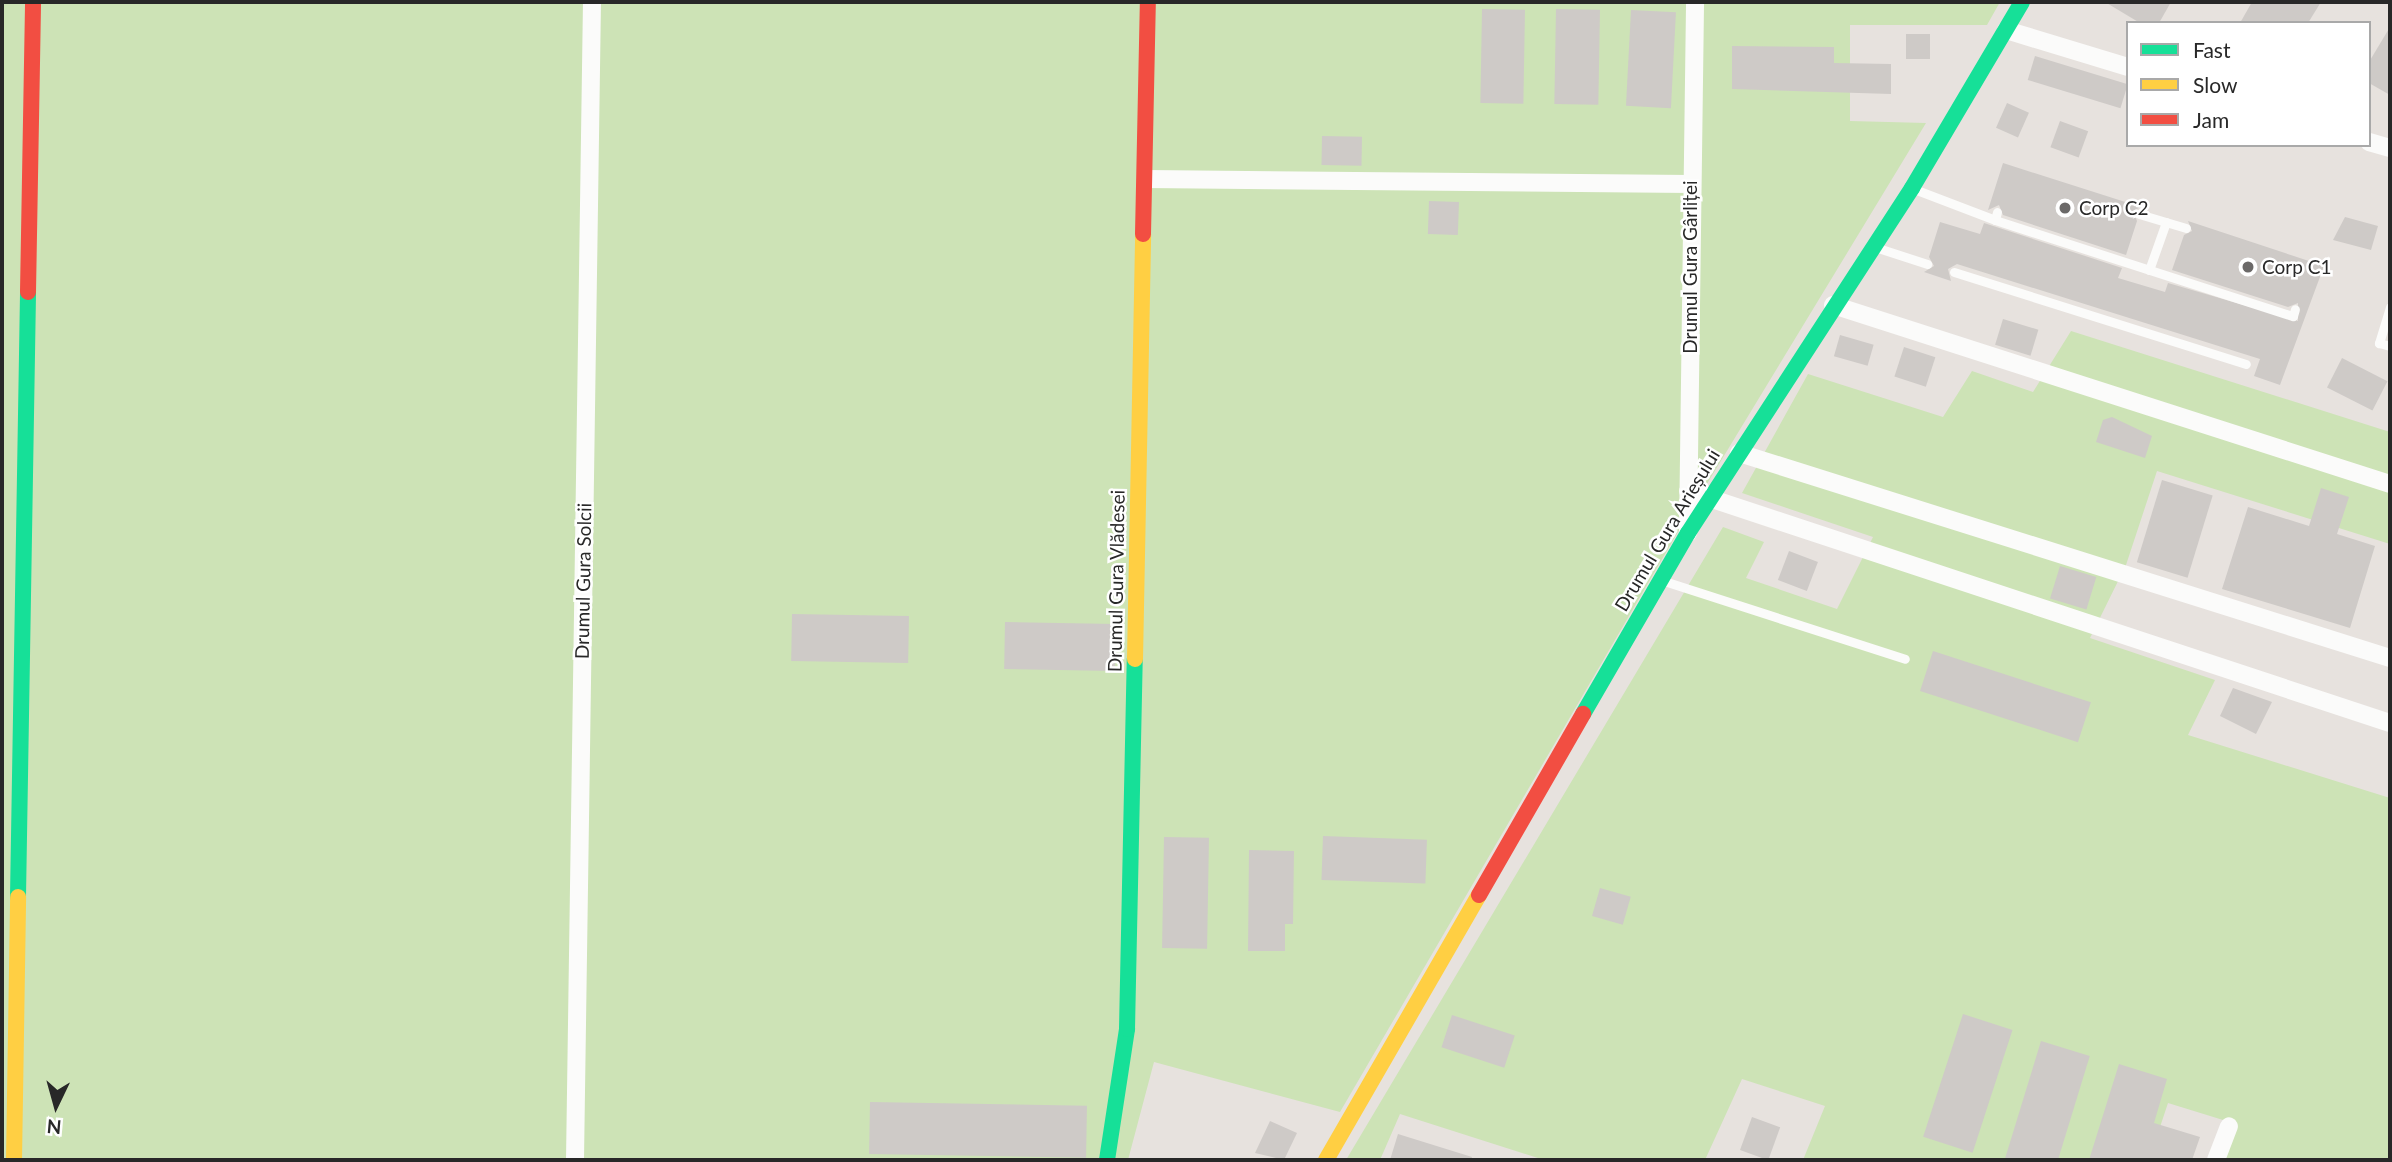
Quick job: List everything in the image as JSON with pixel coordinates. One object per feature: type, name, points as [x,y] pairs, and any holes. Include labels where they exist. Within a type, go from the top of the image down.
[{"type":"street","points":[[14,1160],[33,2]]},
{"type":"street","name":"Drumul Gura Solcii","points":[[575,1160],[592,2]]},
{"type":"street","name":"Drumul Gura Vlădesei","points":[[1107,1160],[1126,1029],[1148,2]]},
{"type":"street","name":"Drumul Gura Gârliței","points":[[1688,533],[1690,184],[1695,2]]},
{"type":"street","name":"Drumul Gura Arieșului","points":[[1326,1160],[1362,1090],[1688,533],[1833,305],[1912,188],[2022,2]]},
{"type":"street","points":[[2006,30],[2126,66]]},
{"type":"street","points":[[2371,143],[2390,148]]},
{"type":"street","points":[[1146,178],[1690,184]]},
{"type":"street","points":[[1833,305],[2390,484]]},
{"type":"street","points":[[1739,453],[2390,658]]},
{"type":"street","points":[[1688,491],[1708,500],[2390,723]]},
{"type":"street","points":[[2216,1160],[2229,1126]]},
{"type":"lane","points":[[1912,188],[2149,270],[2293,316],[2295,309]]},
{"type":"lane","points":[[2139,214],[2186,228]]},
{"type":"lane","points":[[2149,270],[2165,222]]},
{"type":"lane","points":[[1873,246],[1927,264]]},
{"type":"lane","points":[[1954,272],[2246,364]]},
{"type":"lane","points":[[2390,307],[2379,343],[2390,346]]},
{"type":"lane","points":[[1660,580],[1905,659]]},
{"type":"green space","points":[[2,2],[2000,2],[1987,25],[1850,25],[1850,121],[1926,123],[1682,525],[1340,1112],[1154,1062],[1128,1160],[2,1160]]},
{"type":"green space","points":[[2071,331],[2390,432],[2390,544],[2157,471],[2126,565],[2090,638],[2215,680],[2188,735],[2390,798],[2390,1160],[2225,1160],[2236,1124],[2168,1103],[2149,1160],[1803,1160],[1825,1106],[1742,1079],[1705,1160],[1544,1160],[1400,1114],[1380,1160],[1346,1160],[1723,527],[1764,542],[1746,578],[1837,609],[1873,537],[1742,493],[1808,374],[1943,417],[1972,371],[2033,392]]},
{"type":"building","points":[[2105,2],[2171,2],[2160,21],[2137,21]]},
{"type":"building","points":[[2252,2],[2321,2],[2309,21],[2241,21]]},
{"type":"building","points":[[1482,9],[1525,10],[1523,104],[1480,103]]},
{"type":"building","points":[[1556,9],[1600,10],[1598,105],[1554,104]]},
{"type":"building","points":[[1631,10],[1676,12],[1671,108],[1626,106]]},
{"type":"building","points":[[2390,27],[2390,95],[2371,84],[2371,59]]},
{"type":"building","points":[[1906,34],[1930,34],[1930,59],[1906,59]]},
{"type":"building","points":[[1732,46],[1834,47],[1834,63],[1891,64],[1891,94],[1732,89]]},
{"type":"building","points":[[2035,56],[2126,84],[2120,108],[2028,80]]},
{"type":"building","points":[[2007,103],[2029,113],[2018,137],[1996,128]]},
{"type":"building","points":[[2060,121],[2088,131],[2079,158],[2050,147]]},
{"type":"building","points":[[1322,136],[1362,137],[1361,166],[1321,165]]},
{"type":"building","name":"Corp C2","points":[[2003,163],[2141,207],[2133,211],[2137,221],[2126,255],[2003,215],[1999,205],[1988,210]]},
{"type":"building","points":[[1429,201],[1459,202],[1458,235],[1428,234]]},
{"type":"building","points":[[2345,217],[2378,226],[2371,250],[2333,240]]},
{"type":"building","points":[[2188,221],[2324,266],[2280,385],[2254,376],[2260,359],[1957,264],[1948,269],[1951,281],[1924,272],[1934,266],[1929,257],[1940,222],[1980,234],[1984,223],[2122,268],[2118,278],[2165,292],[2168,283],[2298,321],[2298,303],[2288,307],[2172,270],[2184,235],[2192,231]]},
{"type":"building","points":[[2003,319],[2038,330],[2030,356],[1995,345]]},
{"type":"building","points":[[1840,335],[1874,345],[1868,366],[1834,356]]},
{"type":"building","points":[[1904,347],[1935,357],[1926,387],[1894,376]]},
{"type":"building","points":[[2342,358],[2387,381],[2372,411],[2327,387]]},
{"type":"building","points":[[2112,417],[2152,436],[2145,458],[2096,442],[2103,420]]},
{"type":"building","points":[[2162,480],[2213,495],[2188,578],[2137,562]]},
{"type":"building","points":[[2321,488],[2349,497],[2337,534],[2375,546],[2350,628],[2222,589],[2248,507],[2309,526]]},
{"type":"building","points":[[1789,551],[1818,562],[1807,591],[1778,580]]},
{"type":"building","points":[[2060,566],[2096,577],[2086,610],[2050,599]]},
{"type":"building","points":[[792,614],[909,616],[908,663],[791,661]]},
{"type":"building","points":[[1005,622],[1116,624],[1115,671],[1004,669]]},
{"type":"building","points":[[1933,651],[2091,702],[2078,742],[1920,691]]},
{"type":"building","points":[[2233,688],[2272,702],[2256,734],[2220,716]]},
{"type":"building","points":[[1323,836],[1427,840],[1425,884],[1321,880]]},
{"type":"building","points":[[1164,837],[1209,838],[1207,949],[1162,948]]},
{"type":"building","points":[[1249,850],[1294,851],[1293,924],[1285,924],[1285,951],[1248,951]]},
{"type":"building","points":[[1600,888],[1631,897],[1623,925],[1592,916]]},
{"type":"building","points":[[1963,1014],[2012,1030],[1973,1153],[1923,1137]]},
{"type":"building","points":[[1452,1015],[1515,1035],[1504,1068],[1441,1047]]},
{"type":"building","points":[[2041,1041],[2090,1056],[2058,1160],[2005,1160]]},
{"type":"building","points":[[2119,1064],[2167,1079],[2154,1123],[2200,1137],[2192,1160],[2089,1160]]},
{"type":"building","points":[[870,1102],[1087,1106],[1086,1158],[869,1154]]},
{"type":"building","points":[[1752,1117],[1780,1127],[1768,1160],[1740,1150]]},
{"type":"building","points":[[1270,1121],[1297,1133],[1284,1160],[1255,1153]]},
{"type":"building","points":[[1398,1134],[1472,1157],[1471,1160],[1390,1160]]},
{"type":"traffic: fast","points":[[1583,714],[1688,533],[1912,188],[2022,2]]},
{"type":"traffic: fast","points":[[18,897],[28,292]]},
{"type":"traffic: fast","points":[[1107,1160],[1127,1029],[1135,659]]},
{"type":"traffic: slow","points":[[1135,659],[1143,234]]},
{"type":"traffic: slow","points":[[1326,1160],[1479,895]]},
{"type":"traffic: slow","points":[[14,1160],[18,897]]},
{"type":"traffic: jam","points":[[28,292],[33,2]]},
{"type":"traffic: jam","points":[[1143,234],[1148,2]]},
{"type":"traffic: jam","points":[[1479,895],[1583,714]]},
{"type":"place","name":"Corp C2","points":[[2065,208]]},
{"type":"place","name":"Corp C1","points":[[2248,267]]}]
